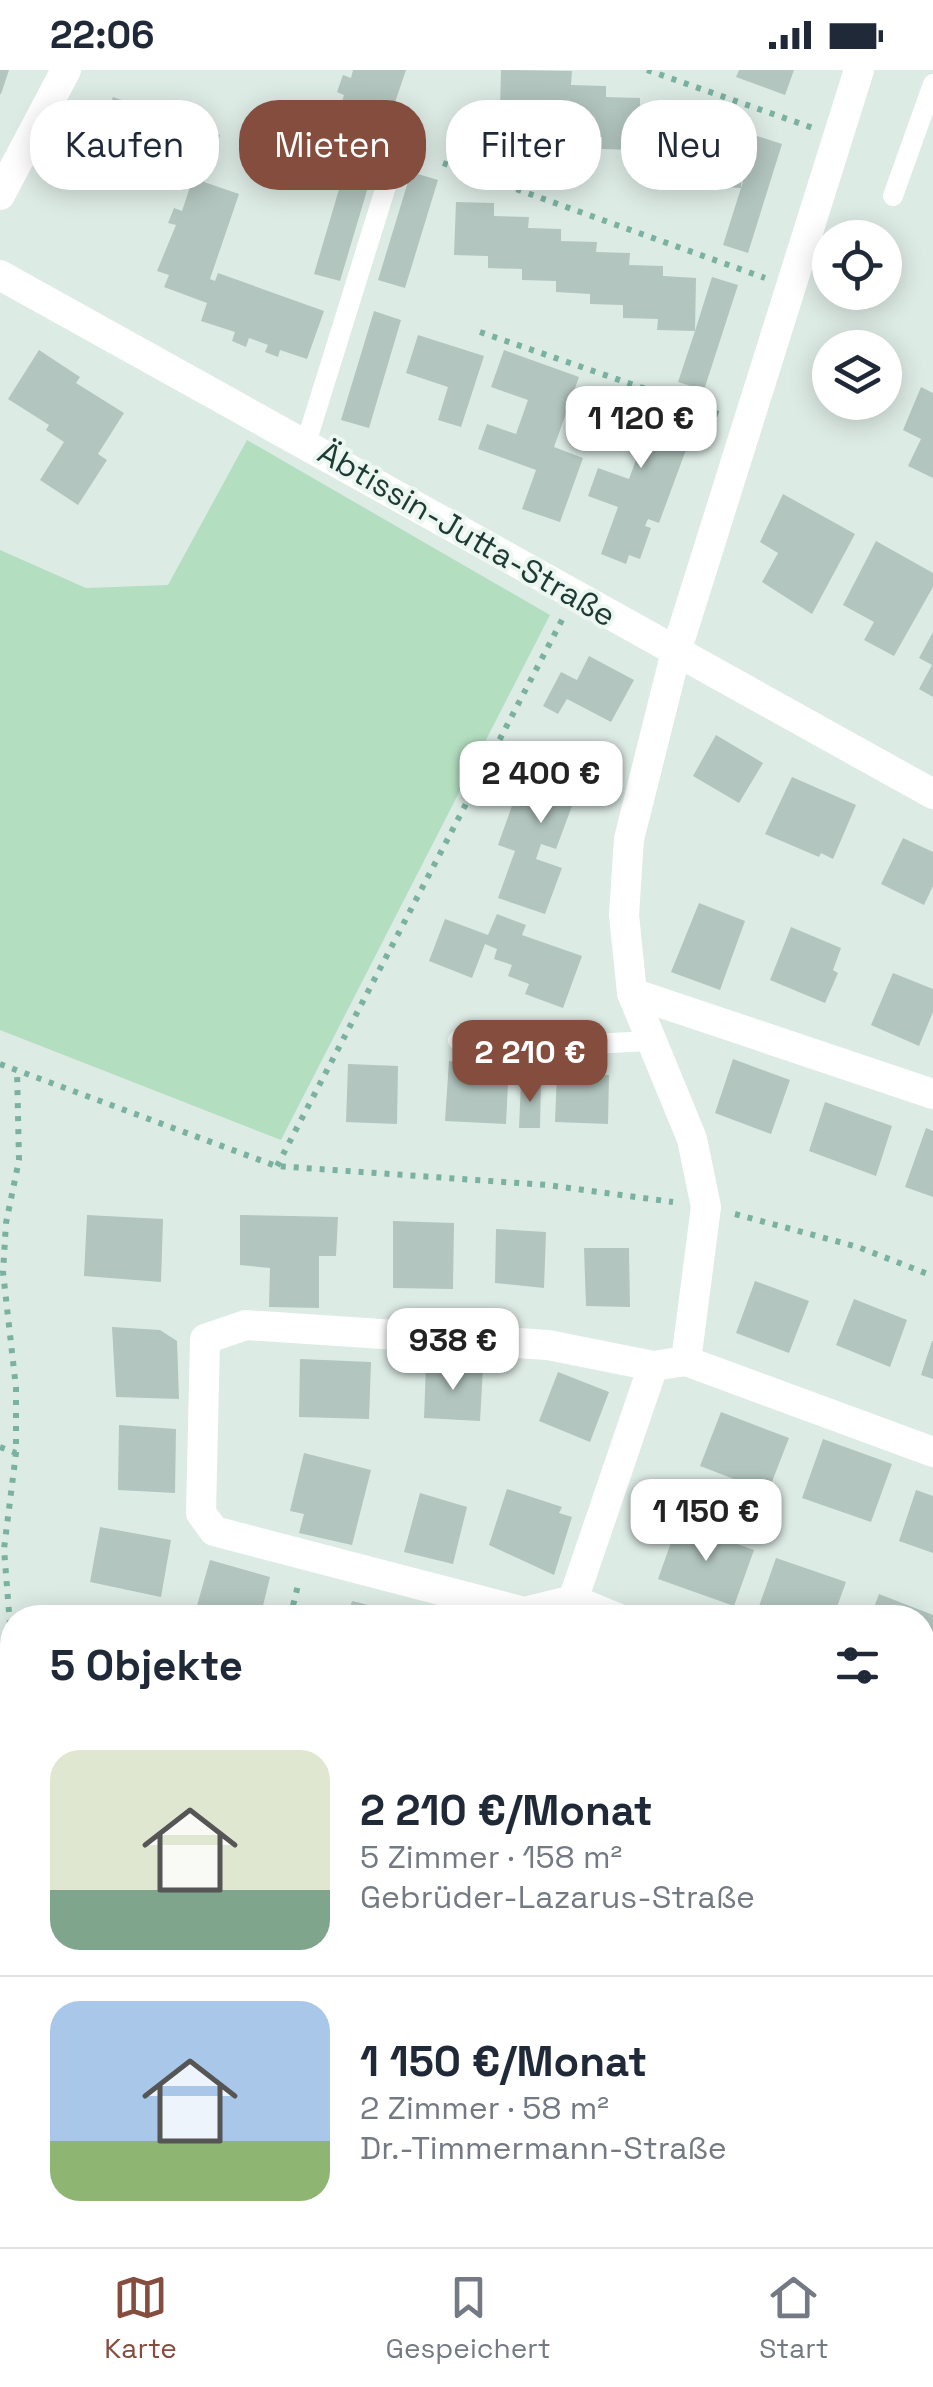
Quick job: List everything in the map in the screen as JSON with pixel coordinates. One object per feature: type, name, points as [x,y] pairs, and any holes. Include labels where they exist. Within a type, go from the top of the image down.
[{"type":"street","points":[[0,196],[66,70]]},
{"type":"street","points":[[686,1362],[706,1208],[692,1140],[632,992],[624,915],[629,838],[676,652],[859,70]]},
{"type":"street","name":"Äbtissin-Jutta-Straße","points":[[0,275],[933,794]]},
{"type":"street","points":[[632,992],[933,1094]]},
{"type":"street","points":[[497,1605],[214,1531],[202,1512],[205,1338],[246,1326],[265,1326],[548,1345],[653,1366],[686,1362],[933,1452]]},
{"type":"street","points":[[573,1600],[653,1366]]},
{"type":"street","points":[[553,1605],[573,1600],[585,1605]]},
{"type":"lane","points":[[892,196],[933,84]]},
{"type":"lane","points":[[306,443],[385,190]]},
{"type":"lane","points":[[458,1040],[572,1044],[650,1041]]},
{"type":"path","points":[[648,70],[838,137]]},
{"type":"path","points":[[443,163],[790,288]]},
{"type":"path","points":[[480,332],[746,424]]},
{"type":"path","points":[[276,1166],[575,595]]},
{"type":"path","points":[[0,1064],[276,1166],[547,1185],[706,1208],[858,1247],[933,1276]]},
{"type":"path","points":[[9,1605],[4,1549],[16,1453],[16,1388],[3,1272],[6,1223],[19,1160],[17,1070]]},
{"type":"path","points":[[0,1446],[16,1453]]},
{"type":"green space","points":[[247,440],[550,615],[281,1140],[0,1030],[0,550],[86,588],[168,585]]},
{"type":"building","points":[[0,70],[9,70],[1,94],[0,94]]},
{"type":"building","points":[[353,70],[406,70],[396,100],[342,100],[344,95],[337,92],[343,75],[351,78]]},
{"type":"building","points":[[501,70],[572,71],[571,85],[606,86],[606,97],[640,98],[621,100],[621,150],[602,149],[601,100],[500,100]]},
{"type":"building","points":[[739,70],[794,70],[785,95],[736,77]]},
{"type":"building","points":[[757,136],[782,144],[748,253],[723,245],[740,190],[757,190]]},
{"type":"building","points":[[426,176],[438,180],[405,288],[378,280],[406,190],[426,190]]},
{"type":"building","points":[[219,187],[239,194],[210,279],[215,281],[218,273],[324,311],[307,359],[280,350],[278,357],[265,352],[268,345],[249,338],[246,347],[232,341],[235,332],[201,321],[207,303],[164,287],[169,275],[157,271],[176,225],[168,223],[174,208],[182,211],[189,190]]},
{"type":"building","points":[[339,190],[367,190],[340,281],[314,274]]},
{"type":"building","points":[[456,202],[494,203],[494,216],[529,217],[528,228],[561,229],[561,241],[597,242],[596,252],[630,253],[629,265],[663,266],[663,276],[696,278],[695,331],[657,330],[658,319],[623,318],[623,305],[590,304],[590,294],[556,292],[556,281],[522,280],[522,269],[488,268],[488,256],[454,255]]},
{"type":"building","points":[[712,277],[738,285],[704,390],[678,382]]},
{"type":"building","points":[[374,311],[401,320],[369,428],[341,420]]},
{"type":"building","points":[[418,335],[484,356],[461,427],[438,420],[448,387],[406,373]]},
{"type":"building","points":[[39,350],[80,377],[76,383],[124,413],[98,454],[107,460],[78,505],[40,480],[64,442],[46,430],[49,425],[8,399]]},
{"type":"building","points":[[504,350],[579,377],[554,447],[583,458],[560,522],[522,509],[536,470],[478,449],[487,424],[516,434],[528,400],[491,387]]},
{"type":"building","points":[[921,387],[933,393],[933,478],[908,466],[921,439],[903,430]]},
{"type":"building","points":[[608,388],[697,420],[659,523],[648,519],[645,526],[651,528],[640,559],[629,555],[626,564],[601,554],[618,507],[588,496],[598,468],[629,479],[646,432],[620,432],[617,423],[598,415]]},
{"type":"building","points":[[783,494],[855,534],[812,614],[762,582],[778,553],[760,542]]},
{"type":"building","points":[[876,541],[933,573],[933,587],[894,656],[864,640],[874,622],[843,605]]},
{"type":"building","points":[[933,632],[933,697],[919,689],[932,665],[919,658]]},
{"type":"building","points":[[589,656],[634,680],[611,722],[567,699],[558,714],[543,706],[561,672],[577,680]]},
{"type":"building","points":[[716,735],[763,763],[739,803],[693,776]]},
{"type":"building","points":[[580,748],[604,757],[594,783],[582,779],[556,849],[541,844],[536,859],[562,868],[545,914],[498,898],[515,851],[498,845],[531,753],[573,768]]},
{"type":"building","points":[[792,777],[856,805],[833,859],[765,834]]},
{"type":"building","points":[[903,838],[933,852],[933,886],[924,905],[881,884]]},
{"type":"building","points":[[699,903],[745,921],[720,990],[671,972]]},
{"type":"building","points":[[497,914],[526,925],[522,935],[582,956],[563,1008],[525,994],[529,984],[508,976],[512,965],[494,959],[497,949],[485,944],[472,978],[429,961],[445,919],[488,935]]},
{"type":"building","points":[[791,927],[841,948],[833,970],[838,973],[825,1003],[770,980]]},
{"type":"building","points":[[893,973],[933,989],[933,1012],[919,1046],[871,1025]]},
{"type":"building","points":[[733,1059],[790,1080],[771,1134],[715,1113]]},
{"type":"building","points":[[449,1061],[509,1064],[506,1124],[445,1121]]},
{"type":"building","points":[[348,1064],[398,1066],[397,1124],[346,1122]]},
{"type":"building","points":[[557,1073],[609,1075],[608,1124],[555,1122]]},
{"type":"building","points":[[521,1081],[541,1081],[540,1128],[519,1128]]},
{"type":"building","points":[[825,1102],[892,1126],[876,1176],[809,1151]]},
{"type":"building","points":[[926,1128],[933,1131],[933,1197],[905,1187]]},
{"type":"building","points":[[87,1215],[163,1219],[161,1282],[84,1276]]},
{"type":"building","points":[[240,1215],[338,1217],[336,1256],[319,1256],[319,1308],[269,1307],[270,1268],[240,1265]]},
{"type":"building","points":[[393,1221],[454,1223],[453,1289],[393,1288]]},
{"type":"building","points":[[496,1229],[546,1232],[544,1288],[495,1283]]},
{"type":"building","points":[[584,1248],[629,1248],[630,1307],[586,1306]]},
{"type":"building","points":[[755,1281],[809,1301],[789,1353],[736,1333]]},
{"type":"building","points":[[854,1299],[907,1320],[890,1367],[836,1345]]},
{"type":"building","points":[[112,1327],[160,1330],[177,1341],[179,1399],[116,1397]]},
{"type":"building","points":[[933,1341],[933,1379],[921,1375]]},
{"type":"building","points":[[300,1359],[371,1362],[369,1419],[299,1417]]},
{"type":"building","points":[[426,1365],[483,1368],[480,1421],[424,1418]]},
{"type":"building","points":[[558,1372],[609,1392],[590,1442],[539,1421]]},
{"type":"building","points":[[721,1412],[789,1438],[768,1492],[700,1466]]},
{"type":"building","points":[[119,1425],[176,1429],[175,1493],[118,1490]]},
{"type":"building","points":[[823,1439],[892,1464],[871,1522],[802,1498]]},
{"type":"building","points":[[304,1453],[371,1470],[352,1545],[299,1533],[304,1514],[290,1511]]},
{"type":"building","points":[[507,1489],[562,1507],[559,1513],[572,1517],[554,1575],[489,1545]]},
{"type":"building","points":[[916,1490],[933,1496],[933,1553],[899,1541]]},
{"type":"building","points":[[420,1493],[467,1507],[453,1564],[404,1552]]},
{"type":"building","points":[[678,1523],[754,1550],[734,1605],[658,1579]]},
{"type":"building","points":[[100,1527],[171,1540],[161,1597],[90,1582]]},
{"type":"building","points":[[776,1558],[846,1582],[838,1605],[759,1605]]},
{"type":"building","points":[[210,1560],[270,1577],[263,1605],[197,1605]]},
{"type":"building","points":[[879,1594],[907,1605],[875,1605]]}]
